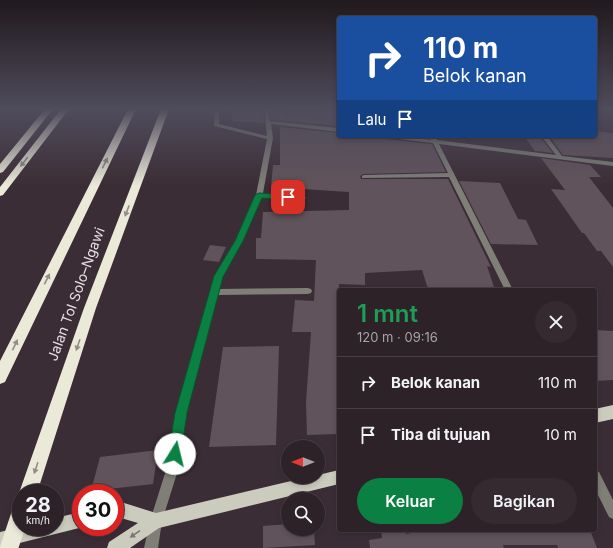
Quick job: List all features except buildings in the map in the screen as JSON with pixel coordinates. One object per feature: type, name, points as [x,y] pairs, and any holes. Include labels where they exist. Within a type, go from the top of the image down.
[{"type":"highway","points":[[0,170],[29,135]]},
{"type":"highway","points":[[0,192],[45,135]]},
{"type":"highway","name":"Jalan Tol Solo–Ngawi","points":[[0,376],[29,314],[119,135]]},
{"type":"highway","name":"Jalan Tol Solo–Ngawi","points":[[31,484],[90,308],[155,135]]},
{"type":"highway","points":[[9,548],[13,536]]},
{"type":"main road","points":[[597,416],[613,412]]},
{"type":"main road","points":[[115,548],[156,521],[337,477]]},
{"type":"main road","points":[[124,511],[156,521]]},
{"type":"main road","points":[[0,540],[17,536]]},
{"type":"street","points":[[256,135],[270,138]]},
{"type":"street","points":[[151,548],[156,521],[172,467],[181,413],[218,276],[239,241],[259,195],[270,135]]},
{"type":"street","points":[[419,138],[613,164]]},
{"type":"street","points":[[546,138],[560,157]]},
{"type":"street","points":[[434,139],[508,288]]},
{"type":"street","points":[[364,177],[452,175]]},
{"type":"street","points":[[259,195],[303,198]]},
{"type":"street","points":[[214,292],[308,291]]},
{"type":"street","points":[[597,480],[613,513]]},
{"type":"route","points":[[175,454],[181,413],[218,276],[239,241],[259,195],[288,197]]}]
